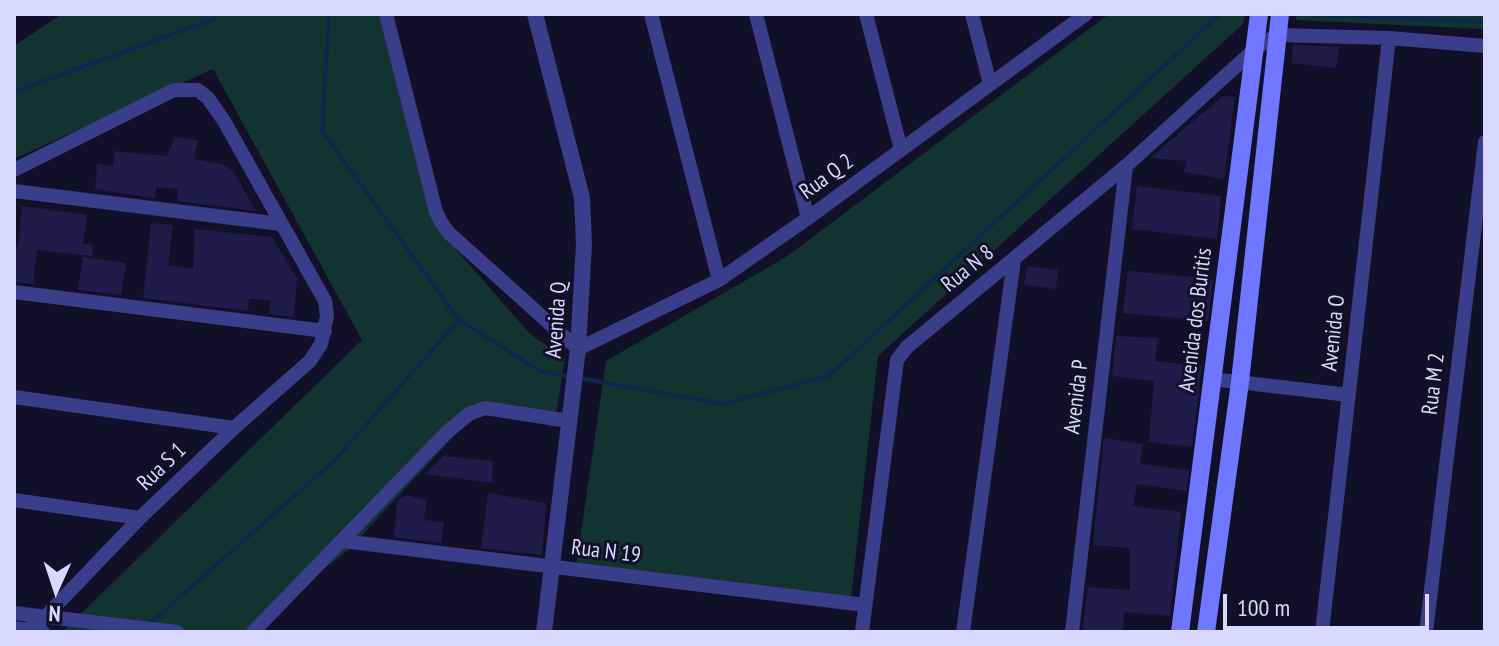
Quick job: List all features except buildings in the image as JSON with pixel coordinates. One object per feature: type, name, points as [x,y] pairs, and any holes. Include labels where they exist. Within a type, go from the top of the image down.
[{"type":"main road","name":"Avenida dos Buritis","points":[[1180,632],[1258,18]]},
{"type":"main road","points":[[1206,632],[1240,382],[1279,24]]},
{"type":"street","points":[[386,14],[441,222],[449,233],[578,349]]},
{"type":"street","name":"Avenida Q","points":[[535,14],[582,198],[584,244],[578,349],[544,632]]},
{"type":"street","points":[[651,14],[719,280]]},
{"type":"street","points":[[756,14],[808,218]]},
{"type":"street","points":[[866,14],[901,150]]},
{"type":"street","points":[[972,14],[990,84]]},
{"type":"street","name":"Rua Q 2","points":[[578,349],[719,280],[901,150],[1080,16]]},
{"type":"street","points":[[1279,24],[1485,46]]},
{"type":"street","name":"Rua N 8","points":[[862,632],[897,360],[907,347],[1126,166],[1279,24]]},
{"type":"street","name":"Avenida O","points":[[1322,632],[1389,38]]},
{"type":"street","points":[[14,170],[174,90],[198,90],[208,98],[224,121],[325,301],[327,316],[325,331],[14,292]]},
{"type":"street","name":"Rua M 2","points":[[1426,632],[1485,142]]},
{"type":"street","name":"Avenida P","points":[[1072,632],[1126,166]]},
{"type":"street","points":[[14,191],[281,224]]},
{"type":"street","points":[[963,632],[1014,260]]},
{"type":"street","name":"Rua S 1","points":[[31,628],[234,428],[310,361],[325,331]]},
{"type":"street","points":[[1212,379],[1349,395]]},
{"type":"street","points":[[14,397],[234,428]]},
{"type":"street","points":[[253,632],[446,433],[474,411],[485,408],[569,421]]},
{"type":"street","points":[[14,500],[140,518]]},
{"type":"street","name":"Rua N 19","points":[[343,541],[865,605]]},
{"type":"street","points":[[14,613],[31,628],[177,632]]},
{"type":"green space","points":[[62,14],[381,14],[434,224],[530,334],[565,358],[554,427],[481,407],[348,550],[243,632],[62,632],[362,340],[213,69],[14,159],[14,46]]},
{"type":"green space","points":[[1109,14],[1245,14],[1243,24],[878,356],[851,598],[576,567],[606,361],[786,257]]},
{"type":"green space","points":[[1297,14],[1485,14],[1485,29],[1296,20]]},
{"type":"waterway","points":[[14,92],[214,19],[218,14]]},
{"type":"waterway","points":[[329,14],[322,131],[459,320],[540,371],[571,377]]},
{"type":"waterway","points":[[579,378],[723,404],[829,376],[1220,14]]},
{"type":"waterway","points":[[1298,14],[1485,22]]},
{"type":"waterway","points":[[148,625],[333,462],[459,320]]}]
